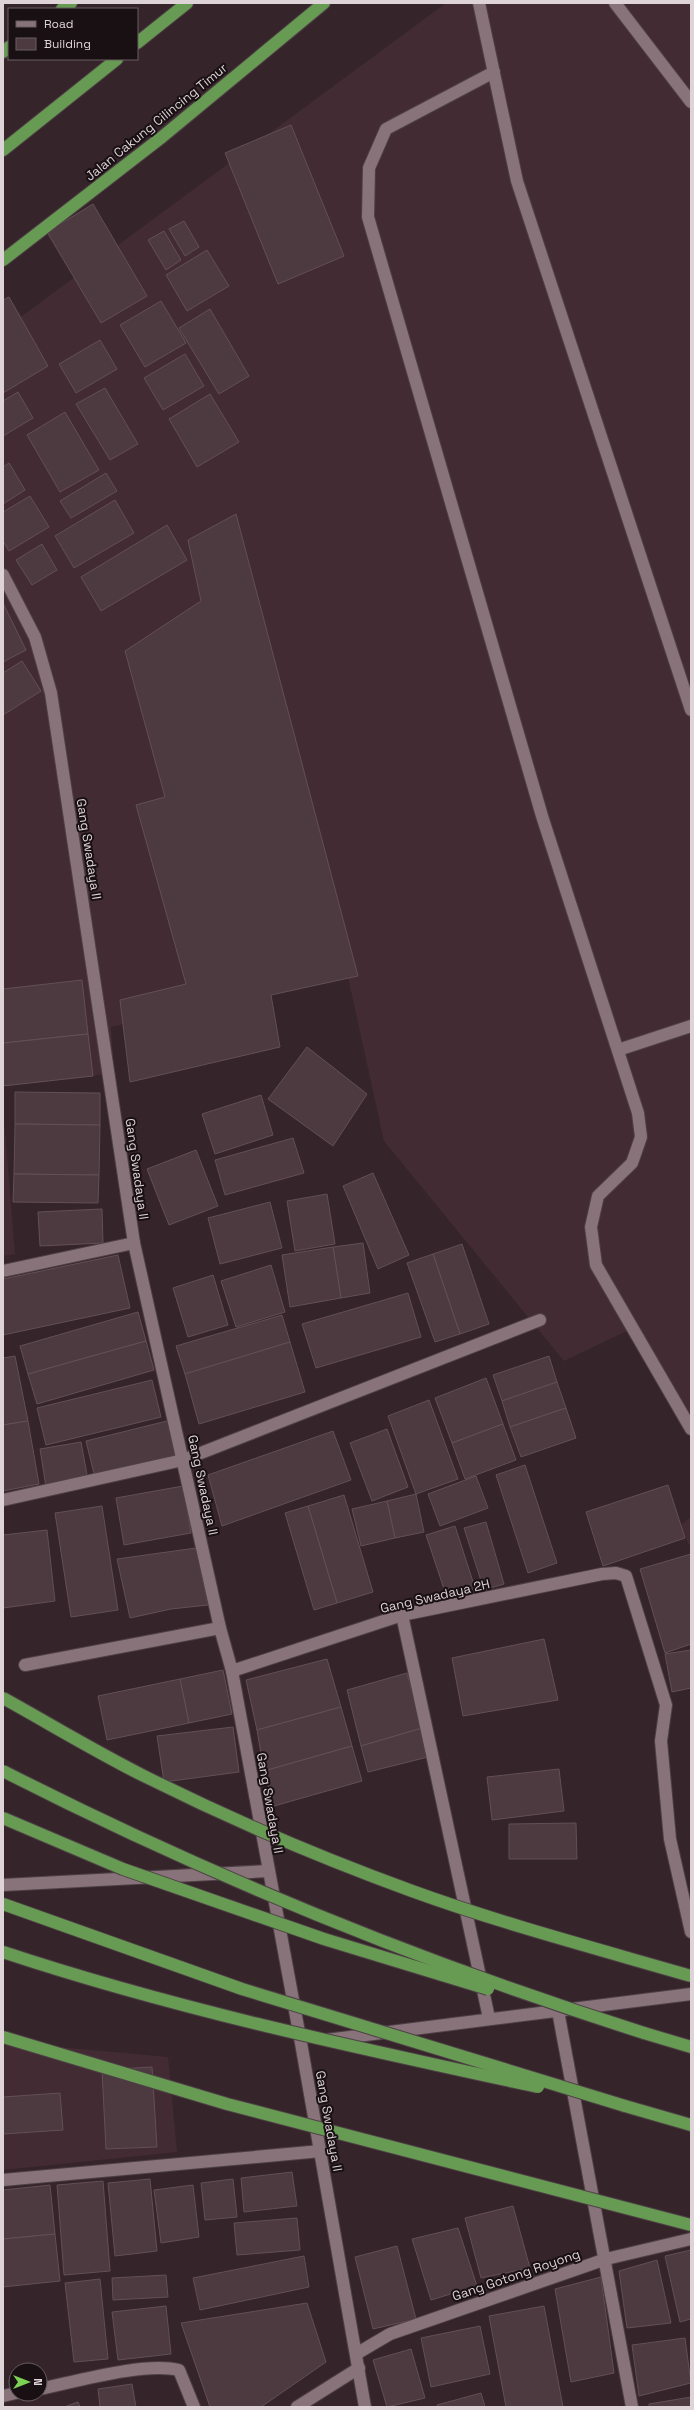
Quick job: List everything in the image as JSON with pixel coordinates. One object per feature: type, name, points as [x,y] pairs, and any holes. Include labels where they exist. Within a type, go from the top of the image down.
[{"type":"highway","points":[[138,42],[187,3]]},
{"type":"highway","name":"Jalan Cakung Cilincing Timur","points":[[3,260],[162,137],[324,3]]},
{"type":"highway","points":[[3,150],[116,60]]},
{"type":"highway","points":[[3,1698],[143,1776],[228,1816],[311,1851],[411,1891],[498,1920],[691,1976]]},
{"type":"highway","points":[[3,1771],[70,1806],[181,1857],[341,1926],[547,2002],[691,2048]]},
{"type":"highway","points":[[3,1818],[123,1869],[324,1939],[450,1978],[644,2033]]},
{"type":"highway","points":[[3,1904],[242,1989],[691,2125]]},
{"type":"highway","points":[[3,1952],[149,1996],[220,2014],[378,2052],[625,2106]]},
{"type":"highway","points":[[3,2037],[227,2104],[691,2225]]},
{"type":"street","points":[[479,3],[517,181],[691,710]]},
{"type":"street","points":[[615,3],[691,102]]},
{"type":"street","points":[[494,72],[386,129],[369,168],[368,217],[542,816],[638,1113],[641,1137],[632,1164],[598,1196],[591,1227],[596,1265],[691,1429]]},
{"type":"street","name":"Gang Swadaya II","points":[[3,575],[35,636],[51,693],[134,1243],[220,1628],[232,1672],[301,2043],[365,2407]]},
{"type":"street","points":[[618,1050],[691,1026]]},
{"type":"street","points":[[3,1271],[134,1243]]},
{"type":"street","points":[[3,1500],[183,1460],[540,1320]]},
{"type":"street","name":"Gang Swadaya 2H","points":[[232,1672],[402,1615],[602,1574],[616,1572],[626,1576],[666,1706],[661,1741],[670,1839],[691,1932]]},
{"type":"street","points":[[402,1615],[489,2018]]},
{"type":"street","points":[[25,1664],[220,1628]]},
{"type":"street","points":[[3,1885],[268,1871]]},
{"type":"street","points":[[301,2043],[489,2018],[691,1994]]},
{"type":"street","points":[[558,2011],[606,2259],[632,2407]]},
{"type":"street","points":[[3,2180],[320,2151]]},
{"type":"street","name":"Gang Gotong Royong","points":[[356,2354],[390,2334],[606,2259],[691,2239]]},
{"type":"street","points":[[48,2387],[144,2369],[166,2367],[179,2370],[194,2407]]},
{"type":"street","points":[[297,2407],[359,2368]]},
{"type":"shaded area","points":[[446,3],[691,3],[691,1423],[635,1327],[564,1361],[384,1141],[346,968],[111,1027],[114,1073],[3,1086],[3,330]]},
{"type":"shaded area","points":[[3,1107],[15,1254],[3,1256]]},
{"type":"shaded area","points":[[691,1517],[691,1548],[679,1526]]},
{"type":"shaded area","points":[[3,2042],[168,2057],[177,2152],[3,2170]]},
{"type":"building","points":[[291,125],[344,256],[278,284],[225,153]]},
{"type":"building","points":[[93,204],[147,296],[101,323],[47,232]]},
{"type":"building","points":[[184,221],[199,247],[185,256],[169,229]]},
{"type":"building","points":[[164,231],[181,260],[166,270],[148,240]]},
{"type":"building","points":[[207,250],[229,286],[187,311],[166,275]]},
{"type":"building","points":[[9,297],[48,366],[3,393],[3,300]]},
{"type":"building","points":[[161,301],[186,343],[145,367],[120,325]]},
{"type":"building","points":[[210,309],[249,376],[219,394],[179,328]]},
{"type":"building","points":[[100,340],[117,369],[76,393],[59,364]]},
{"type":"building","points":[[185,354],[204,386],[163,410],[144,378]]},
{"type":"building","points":[[105,388],[138,444],[110,460],[76,404]]},
{"type":"building","points":[[18,392],[33,418],[3,436],[3,401]]},
{"type":"building","points":[[210,394],[239,442],[197,467],[169,419]]},
{"type":"building","points":[[65,412],[99,470],[60,492],[27,435]]},
{"type":"building","points":[[9,463],[25,490],[3,504],[3,467]]},
{"type":"building","points":[[106,473],[117,491],[71,518],[60,501]]},
{"type":"building","points":[[30,496],[49,527],[9,551],[3,541],[3,512]]},
{"type":"building","points":[[115,500],[134,533],[74,568],[55,536]]},
{"type":"building","points":[[236,514],[358,976],[271,995],[280,1047],[130,1082],[120,1000],[186,984],[136,805],[165,797],[125,651],[201,601],[188,540]]},
{"type":"building","points":[[167,525],[187,560],[101,611],[81,577]]},
{"type":"building","points":[[42,544],[57,570],[32,585],[16,560]]},
{"type":"building","points":[[3,603],[26,650],[3,662]]},
{"type":"building","points":[[22,661],[41,691],[3,715],[3,673]]},
{"type":"building","points":[[82,980],[88,1034],[3,1043],[3,989]]},
{"type":"building","points":[[88,1034],[93,1076],[3,1086],[3,1043]]},
{"type":"building","points":[[307,1047],[367,1094],[333,1146],[268,1099]]},
{"type":"building","points":[[15,1092],[100,1093],[100,1125],[15,1124]]},
{"type":"building","points":[[261,1095],[273,1135],[215,1154],[202,1114]]},
{"type":"building","points":[[15,1124],[100,1125],[99,1175],[14,1174]]},
{"type":"building","points":[[293,1138],[304,1173],[225,1195],[215,1160]]},
{"type":"building","points":[[196,1150],[218,1206],[169,1225],[147,1169]]},
{"type":"building","points":[[373,1173],[409,1255],[378,1269],[343,1186]]},
{"type":"building","points":[[14,1174],[99,1175],[98,1203],[13,1202]]},
{"type":"building","points":[[327,1194],[335,1244],[295,1251],[287,1201]]},
{"type":"building","points":[[270,1202],[282,1248],[220,1264],[208,1218]]},
{"type":"building","points":[[102,1209],[103,1243],[40,1246],[38,1212]]},
{"type":"building","points":[[363,1243],[370,1293],[341,1298],[333,1247]]},
{"type":"building","points":[[462,1244],[489,1324],[460,1334],[433,1254]]},
{"type":"building","points":[[333,1247],[341,1298],[290,1307],[282,1255]]},
{"type":"building","points":[[433,1254],[460,1334],[435,1342],[407,1263]]},
{"type":"building","points":[[118,1255],[130,1308],[3,1335],[3,1279]]},
{"type":"building","points":[[271,1265],[285,1312],[236,1327],[221,1281]]},
{"type":"building","points":[[213,1275],[228,1325],[188,1337],[173,1288]]},
{"type":"building","points":[[408,1293],[421,1337],[316,1368],[302,1324]]},
{"type":"building","points":[[138,1312],[146,1341],[28,1374],[20,1346]]},
{"type":"building","points":[[282,1315],[290,1342],[185,1374],[176,1346]]},
{"type":"building","points":[[146,1341],[154,1370],[37,1404],[28,1374]]},
{"type":"building","points":[[290,1342],[305,1392],[199,1424],[185,1374]]},
{"type":"building","points":[[15,1356],[28,1421],[3,1425],[3,1358]]},
{"type":"building","points":[[549,1356],[557,1382],[502,1401],[493,1375]]},
{"type":"building","points":[[486,1378],[503,1424],[452,1443],[435,1398]]},
{"type":"building","points":[[152,1380],[161,1417],[46,1445],[37,1408]]},
{"type":"building","points":[[557,1382],[566,1408],[510,1427],[502,1401]]},
{"type":"building","points":[[429,1400],[458,1479],[416,1494],[388,1416]]},
{"type":"building","points":[[566,1408],[576,1438],[521,1457],[510,1427]]},
{"type":"building","points":[[171,1420],[180,1457],[95,1478],[86,1441]]},
{"type":"building","points":[[28,1421],[39,1484],[3,1491],[3,1425]]},
{"type":"building","points":[[503,1424],[516,1460],[465,1479],[452,1443]]},
{"type":"building","points":[[387,1429],[408,1487],[372,1501],[350,1443]]},
{"type":"building","points":[[333,1431],[351,1480],[222,1526],[208,1475]]},
{"type":"building","points":[[81,1442],[88,1480],[46,1487],[40,1449]]},
{"type":"building","points":[[525,1465],[557,1563],[528,1573],[496,1475]]},
{"type":"building","points":[[476,1476],[488,1508],[440,1526],[428,1494]]},
{"type":"building","points":[[668,1485],[685,1538],[603,1566],[586,1512]]},
{"type":"building","points":[[183,1486],[191,1533],[124,1545],[116,1498]]},
{"type":"building","points":[[416,1494],[424,1532],[395,1538],[387,1501]]},
{"type":"building","points":[[344,1495],[373,1592],[337,1603],[308,1506]]},
{"type":"building","points":[[387,1501],[395,1538],[361,1546],[352,1509]]},
{"type":"building","points":[[102,1506],[118,1610],[71,1617],[55,1513]]},
{"type":"building","points":[[308,1506],[337,1603],[314,1610],[285,1513]]},
{"type":"building","points":[[486,1522],[504,1584],[484,1590],[464,1528]]},
{"type":"building","points":[[455,1526],[476,1591],[448,1601],[426,1535]]},
{"type":"building","points":[[47,1530],[55,1601],[3,1608],[3,1535]]},
{"type":"building","points":[[196,1548],[208,1605],[171,1609],[130,1618],[117,1559]]},
{"type":"building","points":[[691,1554],[691,1644],[665,1653],[640,1569]]},
{"type":"building","points":[[544,1639],[558,1700],[463,1716],[452,1658]]},
{"type":"building","points":[[691,1650],[691,1688],[672,1692],[665,1654]]},
{"type":"building","points":[[327,1659],[341,1707],[257,1730],[246,1680]]},
{"type":"building","points":[[223,1670],[232,1714],[189,1723],[180,1679]]},
{"type":"building","points":[[407,1673],[422,1728],[361,1746],[347,1690]]},
{"type":"building","points":[[180,1679],[189,1723],[107,1740],[98,1696]]},
{"type":"building","points":[[341,1707],[352,1746],[264,1771],[257,1730]]},
{"type":"building","points":[[233,1727],[239,1772],[164,1782],[157,1736]]},
{"type":"building","points":[[422,1728],[428,1757],[368,1772],[361,1746]]},
{"type":"building","points":[[352,1746],[362,1781],[274,1806],[264,1771]]},
{"type":"building","points":[[559,1769],[564,1811],[492,1820],[487,1777]]},
{"type":"building","points":[[576,1823],[577,1859],[509,1859],[509,1824]]},
{"type":"building","points":[[152,2067],[157,2147],[106,2149],[102,2070]]},
{"type":"building","points":[[60,2093],[63,2130],[3,2134],[3,2097]]},
{"type":"building","points":[[292,2172],[297,2206],[244,2212],[241,2178]]},
{"type":"building","points":[[150,2179],[157,2251],[115,2256],[108,2183]]},
{"type":"building","points":[[233,2179],[237,2217],[205,2220],[201,2183]]},
{"type":"building","points":[[103,2181],[110,2271],[64,2275],[57,2185]]},
{"type":"building","points":[[50,2185],[55,2234],[3,2239],[3,2190]]},
{"type":"building","points":[[193,2185],[199,2237],[161,2243],[154,2190]]},
{"type":"building","points":[[513,2206],[530,2268],[481,2278],[465,2218]]},
{"type":"building","points":[[297,2218],[300,2250],[237,2255],[234,2223]]},
{"type":"building","points":[[458,2228],[477,2286],[431,2300],[412,2239]]},
{"type":"building","points":[[55,2234],[60,2281],[3,2287],[3,2239]]},
{"type":"building","points":[[397,2246],[416,2319],[373,2329],[355,2257]]},
{"type":"building","points":[[691,2250],[691,2319],[680,2322],[665,2256]]},
{"type":"building","points":[[304,2256],[309,2287],[200,2310],[193,2278]]},
{"type":"building","points":[[657,2260],[671,2323],[627,2328],[619,2271]]},
{"type":"building","points":[[166,2275],[168,2297],[113,2300],[112,2278]]},
{"type":"building","points":[[601,2277],[614,2373],[571,2382],[555,2289]]},
{"type":"building","points":[[100,2279],[108,2359],[74,2362],[65,2283]]},
{"type":"building","points":[[307,2303],[326,2362],[261,2407],[210,2407],[181,2323]]},
{"type":"building","points":[[166,2306],[171,2354],[118,2360],[112,2312]]},
{"type":"building","points":[[544,2306],[563,2407],[506,2407],[489,2316]]},
{"type":"building","points":[[480,2326],[490,2374],[431,2387],[421,2338]]},
{"type":"building","points":[[685,2338],[691,2383],[639,2396],[632,2345]]},
{"type":"building","points":[[411,2349],[425,2398],[387,2407],[373,2360]]},
{"type":"building","points":[[132,2384],[136,2407],[100,2407],[98,2389]]},
{"type":"building","points":[[481,2393],[485,2407],[438,2407],[437,2405]]},
{"type":"building","points":[[691,2397],[691,2407],[649,2407],[649,2404]]},
{"type":"building","points":[[78,2402],[80,2407],[64,2407]]}]
